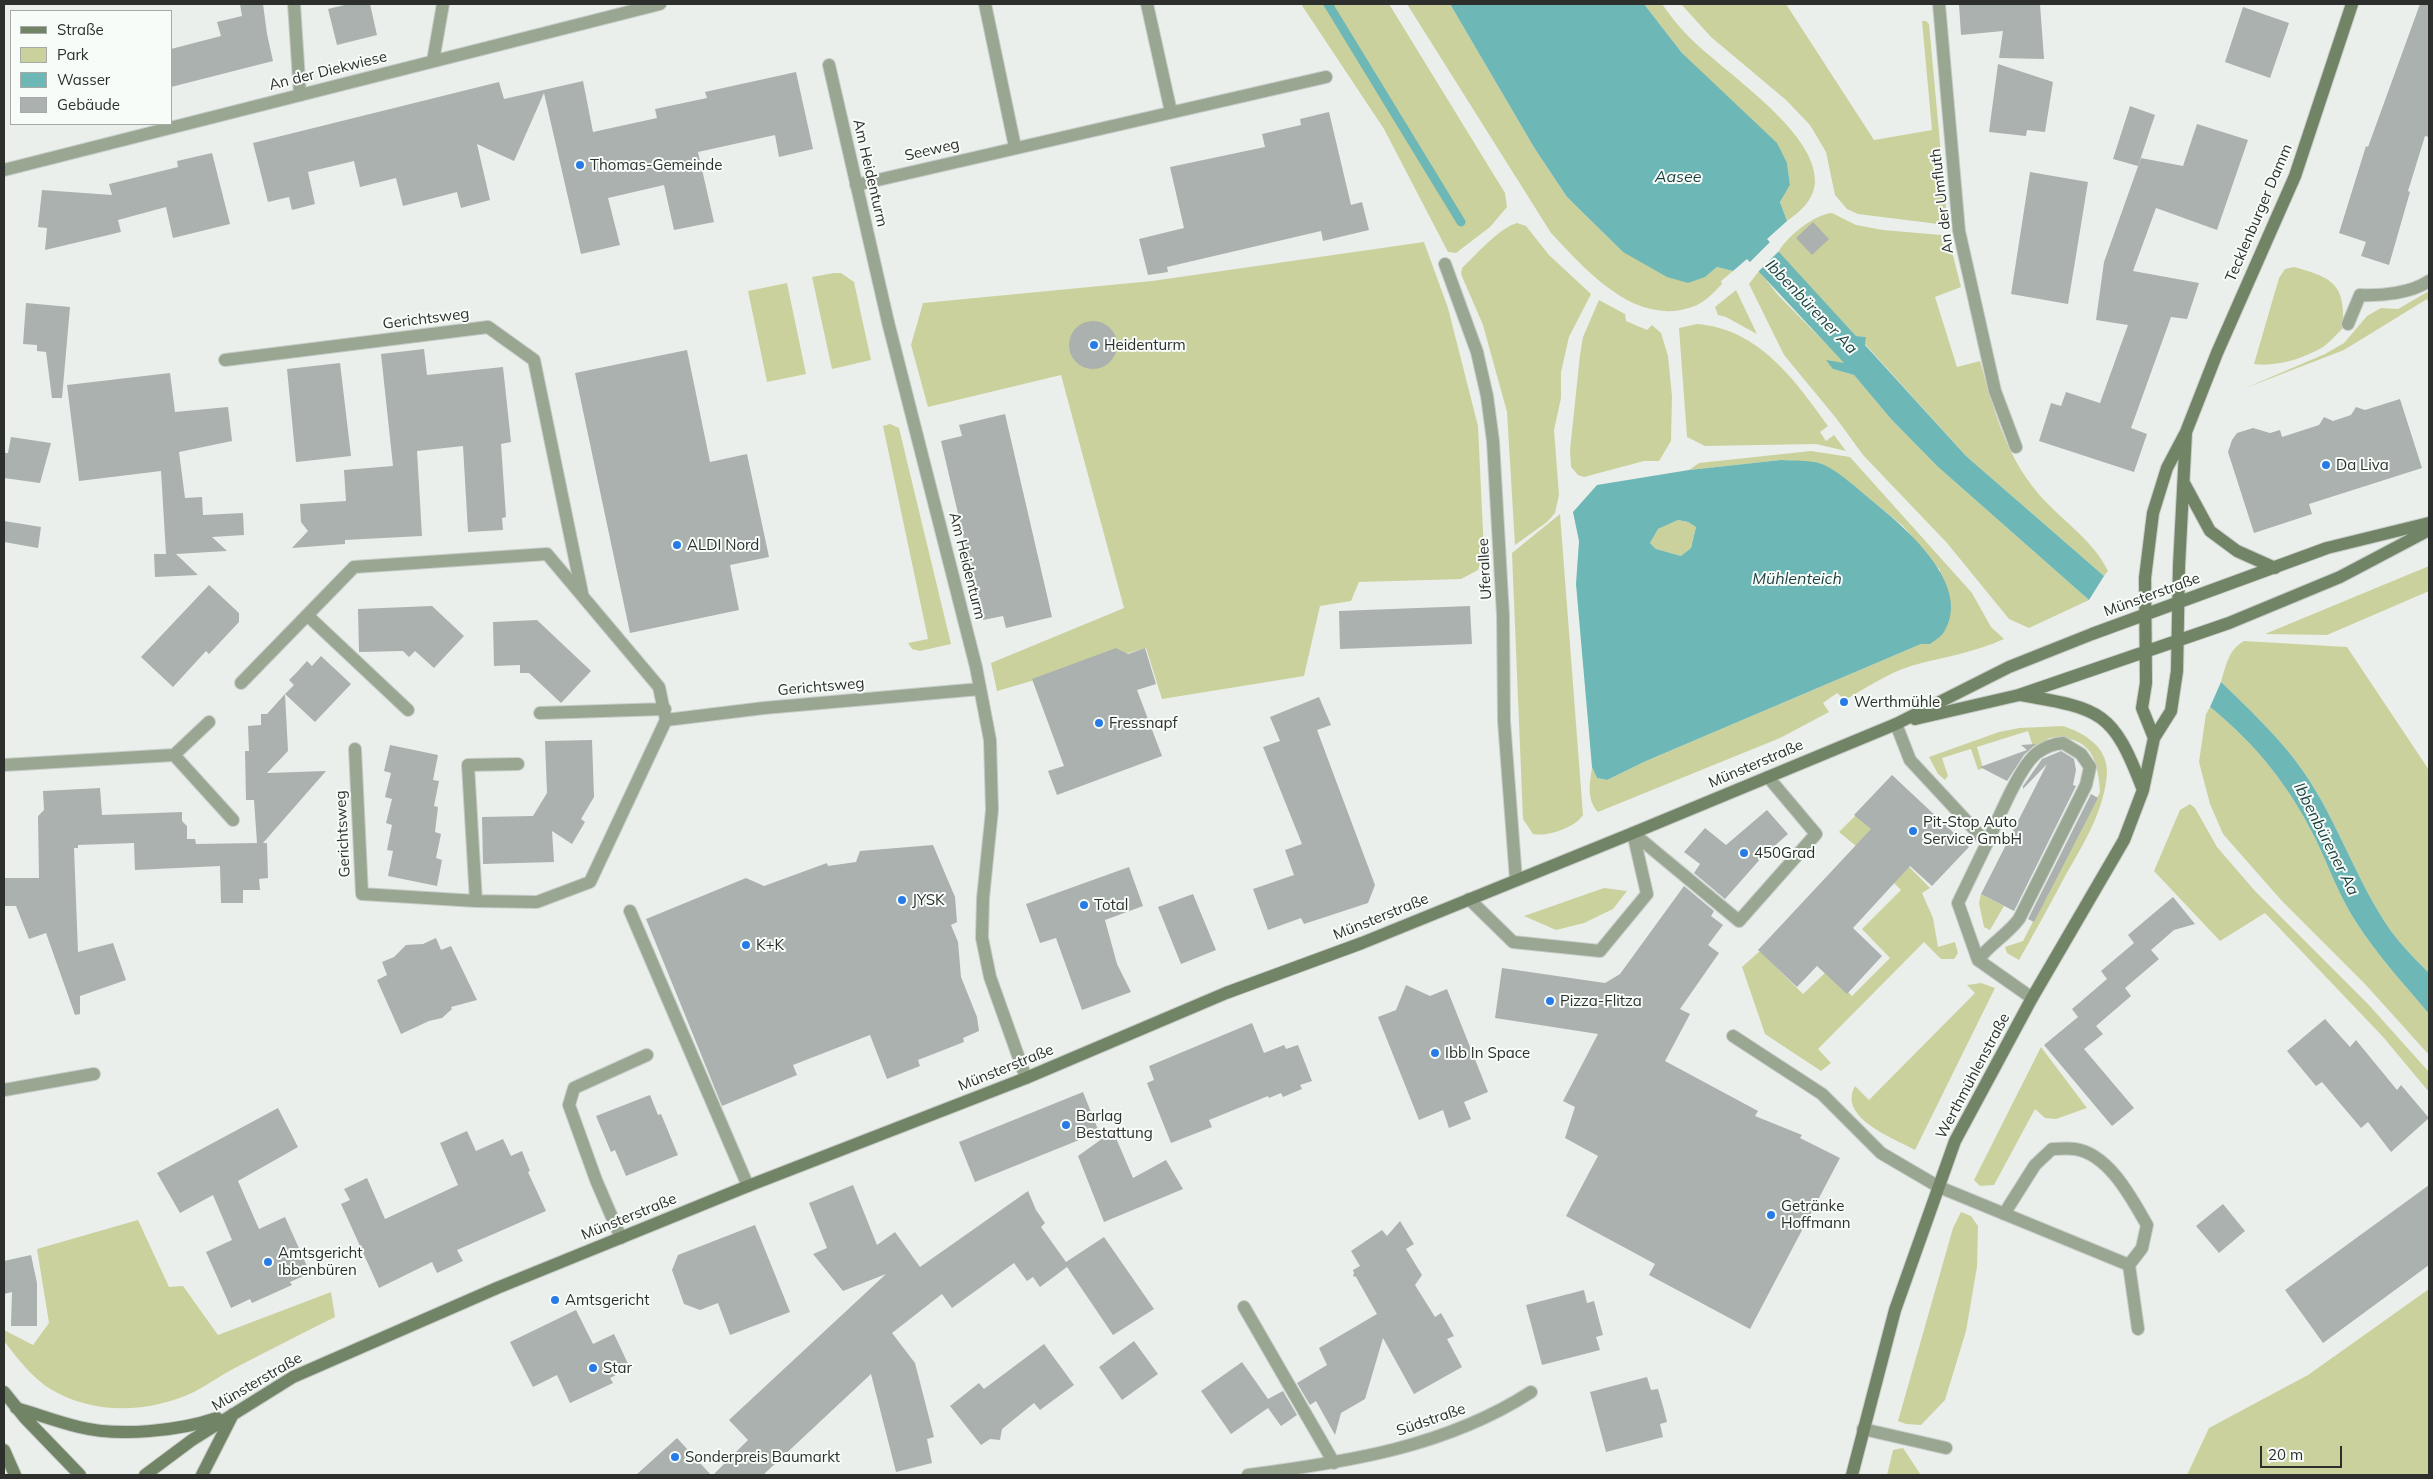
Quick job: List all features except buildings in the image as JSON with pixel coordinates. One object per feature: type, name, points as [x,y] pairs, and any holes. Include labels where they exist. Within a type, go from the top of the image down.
[{"type":"main road","name":"Tecklenburger Damm","points":[[2145,652],[2145,578],[2153,513],[2167,468],[2186,432],[2217,353],[2295,176],[2352,4]]},
{"type":"main road","name":"Tecklenburger Damm","points":[[2178,602],[2186,432]]},
{"type":"main road","points":[[2184,483],[2210,531],[2237,551],[2275,568]]},
{"type":"main road","name":"Münsterstraße","points":[[145,1475],[235,1412],[293,1377],[463,1302],[748,1186],[1026,1078],[1226,993],[1362,943],[1634,833],[1896,724],[2008,667],[2327,548],[2429,523]]},
{"type":"main road","name":"Münsterstraße","points":[[1896,724],[2019,695],[2229,623],[2340,577],[2429,530]]},
{"type":"main road","name":"Werthmühlenstraße","points":[[1852,1475],[1895,1310],[1955,1141],[2032,998],[2124,840],[2143,790],[2154,738],[2171,711],[2177,671],[2178,602]]},
{"type":"main road","points":[[2145,652],[2146,683],[2142,708],[2154,738]]},
{"type":"main road","points":[[2019,695],[2074,704],[2090,710],[2104,720],[2116,731],[2128,751],[2143,790]]},
{"type":"main road","points":[[4,1392],[16,1408],[80,1475]]},
{"type":"main road","points":[[16,1408],[80,1428],[122,1430],[193,1426],[235,1412]]},
{"type":"main road","points":[[202,1475],[235,1412]]},
{"type":"main road","points":[[4,1450],[15,1475]]},
{"type":"street","points":[[294,4],[300,95]]},
{"type":"street","points":[[433,61],[443,4]]},
{"type":"street","name":"An der Diekwiese","points":[[4,170],[654,4]]},
{"type":"street","points":[[985,4],[1016,147]]},
{"type":"street","points":[[1147,4],[1172,112]]},
{"type":"street","name":"An der Umfluth","points":[[1939,4],[1959,231],[1995,391],[2016,447]]},
{"type":"street","name":"Am Heidenturm","points":[[829,66],[892,340],[980,689],[990,740],[992,810],[983,898],[982,938],[990,977],[1026,1078]]},
{"type":"street","name":"Seeweg","points":[[856,185],[1326,77]]},
{"type":"street","name":"Uferallee","points":[[1445,264],[1477,352],[1487,396],[1493,441],[1503,615],[1504,721],[1516,880]]},
{"type":"street","points":[[2348,324],[2360,295],[2374,296],[2419,287],[2429,281]]},
{"type":"street","name":"Gerichtsweg","points":[[225,360],[488,327],[534,360],[582,592]]},
{"type":"street","name":"Gerichtsweg","points":[[241,683],[354,567],[547,554],[582,592],[659,687],[666,714],[590,882],[537,902],[476,901],[362,894],[355,749]]},
{"type":"street","points":[[307,615],[408,710]]},
{"type":"street","name":"Gerichtsweg","points":[[540,713],[666,714],[774,707],[980,689]]},
{"type":"street","points":[[4,764],[174,755],[209,722]]},
{"type":"street","points":[[1896,724],[1910,760],[1988,842]]},
{"type":"street","points":[[1978,960],[1989,946],[2008,932],[2019,919],[2086,785],[2090,767],[2081,754],[2063,744],[2054,744],[2041,750],[2030,759],[2015,785],[1958,903],[1978,960],[2032,998]]},
{"type":"street","points":[[174,755],[233,820]]},
{"type":"street","points":[[476,901],[468,765],[518,764]]},
{"type":"street","points":[[1634,833],[1739,921],[1816,834],[1768,777]]},
{"type":"street","points":[[1469,900],[1513,942],[1600,951],[1647,894],[1634,833]]},
{"type":"street","points":[[630,911],[748,1186]]},
{"type":"street","points":[[1733,1036],[1822,1094],[1881,1153],[1939,1187],[2129,1265]]},
{"type":"street","points":[[621,1238],[596,1180],[569,1105],[574,1088],[647,1055]]},
{"type":"street","points":[[4,1090],[94,1074]]},
{"type":"street","points":[[2004,1214],[2035,1165],[2052,1149],[2077,1149],[2095,1158],[2124,1184],[2147,1225],[2142,1248],[2129,1265],[2138,1329]]},
{"type":"street","points":[[1244,1308],[1334,1463]]},
{"type":"street","name":"Südstraße","points":[[1248,1475],[1374,1456],[1454,1432],[1494,1415],[1531,1392]]},
{"type":"street","points":[[1864,1429],[1946,1448]]},
{"type":"green space","points":[[1301,4],[1389,4],[1505,193],[1507,207],[1490,227],[1456,253],[1448,252],[1384,129]]},
{"type":"green space","points":[[1407,4],[1450,4],[1535,149],[1567,197],[1623,252],[1705,277],[1717,267],[1733,271],[1721,281],[1722,284],[1701,303],[1692,307],[1671,311],[1651,309],[1632,302],[1596,278],[1551,233]]},
{"type":"green space","points":[[1644,4],[1662,4],[1688,36],[1765,103],[1801,143],[1812,163],[1814,188],[1806,205],[1787,221],[1780,202],[1790,185],[1787,163],[1682,53]]},
{"type":"green space","points":[[1681,4],[1786,4],[1874,140],[1932,130],[1922,21],[1926,21],[1929,24],[1947,219],[1938,224],[1858,214],[1847,209],[1835,195],[1826,152],[1810,125],[1786,100],[1711,37]]},
{"type":"green space","points":[[1832,213],[1856,225],[1883,230],[1941,235],[1949,240],[1961,287],[1935,297],[1957,367],[1980,361],[2001,429],[2016,461],[2037,492],[2085,539],[2101,559],[2108,571],[2104,576],[1966,456],[1865,344],[1866,337],[1856,336],[1778,252],[1788,239],[1802,227],[1817,218]]},
{"type":"green space","points":[[1517,223],[1526,226],[1549,255],[1591,294],[1569,337],[1561,372],[1561,398],[1554,430],[1559,495],[1555,513],[1547,522],[1515,545],[1507,412],[1483,325],[1461,274],[1462,268],[1488,242],[1503,230]]},
{"type":"green space","points":[[1424,242],[1448,308],[1478,426],[1484,553],[1478,570],[1461,579],[1359,582],[1351,601],[1320,606],[1304,676],[1162,699],[1146,648],[997,691],[991,663],[1124,608],[1061,375],[928,407],[911,345],[923,303],[1152,281]]},
{"type":"green space","points":[[2294,267],[2319,275],[2334,285],[2342,301],[2343,328],[2323,347],[2307,355],[2280,363],[2254,364],[2279,278],[2285,269]]},
{"type":"green space","points":[[1759,271],[1778,295],[1845,363],[1833,369],[1854,375],[1891,419],[1937,466],[2089,600],[2029,628],[2009,619],[1947,543],[1863,455],[1836,418],[1784,355],[1749,284]]},
{"type":"green space","points":[[841,273],[854,282],[871,360],[832,369],[812,277]]},
{"type":"green space","points":[[787,283],[806,374],[767,382],[748,291]]},
{"type":"green space","points":[[1736,290],[1757,334],[1726,317],[1718,315],[1715,307]]},
{"type":"green space","points":[[2429,291],[2429,305],[2427,299],[2344,350],[2243,389],[2325,354],[2344,343],[2367,316],[2381,308],[2398,309]]},
{"type":"green space","points":[[1599,300],[1625,314],[1626,321],[1647,330],[1652,325],[1661,333],[1668,356],[1672,396],[1671,441],[1659,461],[1644,461],[1584,477],[1578,475],[1571,467],[1570,450],[1583,337]]},
{"type":"green space","points":[[1697,324],[1719,328],[1757,346],[1788,375],[1828,426],[1820,432],[1826,441],[1834,435],[1846,451],[1816,444],[1705,446],[1687,437],[1679,328]]},
{"type":"green space","points":[[890,424],[899,428],[951,644],[920,651],[912,649],[908,643],[928,639],[883,426]]},
{"type":"green space","points":[[1811,451],[1850,457],[1972,593],[1991,627],[2004,639],[1970,651],[1902,669],[1845,700],[1837,693],[1823,703],[1829,712],[1780,738],[1598,812],[1590,796],[1592,767],[1597,778],[1607,780],[1646,761],[1921,644],[1930,644],[1940,570],[1903,526],[1848,481],[1820,463],[1781,460],[1689,470],[1699,463]]},
{"type":"green space","points":[[1560,514],[1583,815],[1568,827],[1539,835],[1533,834],[1523,819],[1512,553]]},
{"type":"green space","points":[[1678,520],[1688,522],[1696,527],[1691,548],[1681,556],[1656,549],[1650,543],[1658,529]]},
{"type":"green space","points":[[2429,566],[2429,591],[2327,635],[2265,634]]},
{"type":"green space","points":[[2244,641],[2347,647],[2429,770],[2429,973],[2400,942],[2379,912],[2367,892],[2327,810],[2303,771],[2275,736],[2221,682],[2231,654]]},
{"type":"green space","points":[[2210,707],[2257,751],[2283,784],[2306,821],[2339,892],[2356,922],[2382,958],[2429,1014],[2429,1055],[2365,984],[2281,900],[2223,834],[2210,804],[2199,762],[2206,714]]},
{"type":"green space","points":[[2063,726],[2079,732],[2099,748],[2106,763],[2105,786],[2102,801],[2091,828],[2019,960],[2007,953],[2005,947],[2023,941],[2100,792],[2094,758],[2082,744],[2063,738],[2049,738],[2045,743],[2033,747],[2028,731],[1977,747],[1983,768],[1978,770],[1971,749],[1942,758],[1948,776],[1945,780],[1938,774],[1929,757],[1999,732],[2019,728]]},
{"type":"green space","points":[[2190,804],[2195,808],[2217,847],[2255,891],[2368,1004],[2429,1072],[2429,1092],[2384,1038],[2265,913],[2220,941],[2154,871],[2180,810]]},
{"type":"green space","points":[[1857,814],[1930,888],[1922,893],[1933,918],[1938,947],[1955,942],[1958,953],[1954,959],[1941,959],[1924,942],[1818,1049],[1831,1063],[1821,1071],[1765,1034],[1742,967],[1760,951],[1803,994],[1827,971],[1852,996],[1890,958],[1862,929],[1901,890],[1862,851],[1839,832]]},
{"type":"green space","points":[[1604,888],[1627,891],[1613,909],[1584,923],[1556,930],[1524,916]]},
{"type":"green space","points":[[1981,894],[2004,906],[1990,930],[1984,927],[1979,903]]},
{"type":"green space","points":[[1981,983],[1995,988],[1915,1150],[1870,1126],[1854,1108],[1852,1097],[1855,1086],[1869,1100],[1975,993],[1967,985]]},
{"type":"green space","points":[[2041,1047],[2087,1108],[2056,1119],[2045,1118],[2035,1109],[1994,1185],[1980,1186],[1974,1180]]},
{"type":"green space","points":[[1961,1212],[1971,1216],[1978,1226],[1977,1267],[1966,1331],[1945,1400],[1921,1425],[1906,1424],[1898,1421],[1953,1228]]},
{"type":"green space","points":[[138,1220],[169,1287],[183,1286],[218,1335],[331,1292],[335,1317],[233,1369],[194,1392],[159,1404],[141,1407],[104,1407],[86,1404],[52,1390],[32,1374],[4,1341],[4,1330],[33,1345],[49,1323],[37,1249]]},
{"type":"green space","points":[[2429,1289],[2429,1475],[2187,1475],[2209,1428],[2308,1375]]},
{"type":"green space","points":[[1903,1448],[1921,1475],[1887,1475],[1893,1450]]},
{"type":"water","name":"Aasee","points":[[1450,4],[1644,4],[1682,53],[1777,143],[1787,163],[1790,185],[1780,202],[1787,221],[1767,239],[1856,336],[1866,337],[1865,345],[1966,456],[2104,576],[2089,600],[1937,466],[1891,419],[1854,375],[1833,369],[1826,360],[1844,363],[1747,259],[1733,271],[1717,267],[1705,277],[1688,283],[1667,277],[1623,252],[1567,197],[1535,149]]},
{"type":"water","name":"Mühlenteich","points":[[1781,460],[1810,461],[1832,469],[1884,510],[1930,557],[1942,576],[1950,595],[1951,614],[1944,632],[1930,644],[1921,644],[1646,761],[1607,780],[1597,778],[1592,767],[1576,584],[1579,541],[1573,512],[1597,485],[1689,470]],"holes":[[[1678,520],[1688,522],[1696,527],[1691,548],[1681,556],[1656,549],[1650,543],[1658,529]]]},
{"type":"water","name":"Ibbenbürener Aa","points":[[2221,682],[2285,747],[2315,790],[2379,912],[2400,942],[2429,973],[2429,1014],[2382,958],[2356,922],[2339,892],[2306,821],[2283,784],[2257,751],[2210,707]]},
{"type":"pier","points":[[1772,240],[1780,250],[1757,273],[1748,264]]},
{"type":"waterway","points":[[1328,4],[1461,222]]},
{"type":"place","name":"Thomas-Gemeinde","points":[[580,165]]},
{"type":"place","name":"Heidenturm","points":[[1094,345]]},
{"type":"place","name":"Da Liva","points":[[2326,465]]},
{"type":"place","name":"ALDI Nord","points":[[677,545]]},
{"type":"place","name":"Werthmühle","points":[[1844,702]]},
{"type":"place","name":"Fressnapf","points":[[1099,723]]},
{"type":"place","name":"Pit-Stop Auto Service GmbH","points":[[1913,831]]},
{"type":"place","name":"450Grad","points":[[1744,853]]},
{"type":"place","name":"JYSK","points":[[902,900]]},
{"type":"place","name":"Total","points":[[1084,905]]},
{"type":"place","name":"K+K","points":[[746,945]]},
{"type":"place","name":"Pizza-Flitza","points":[[1550,1001]]},
{"type":"place","name":"Ibb In Space","points":[[1435,1053]]},
{"type":"place","name":"Barlag Bestattung","points":[[1066,1125]]},
{"type":"place","name":"Getränke Hoffmann","points":[[1771,1215]]},
{"type":"place","name":"Amtsgericht Ibbenbüren","points":[[268,1262]]},
{"type":"place","name":"Amtsgericht","points":[[555,1300]]},
{"type":"place","name":"Star","points":[[593,1368]]},
{"type":"place","name":"Sonderpreis Baumarkt","points":[[675,1457]]}]
